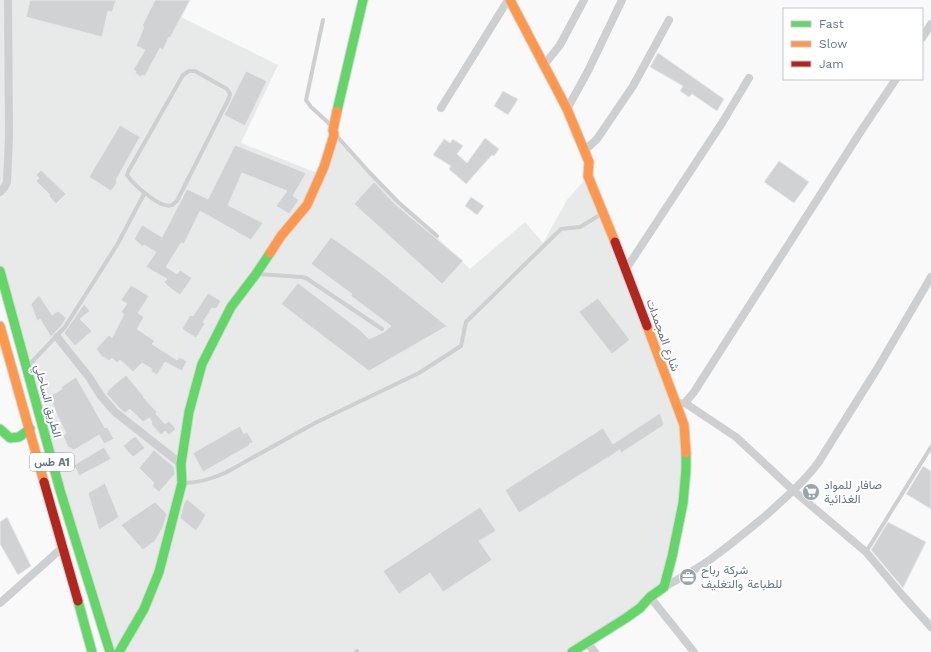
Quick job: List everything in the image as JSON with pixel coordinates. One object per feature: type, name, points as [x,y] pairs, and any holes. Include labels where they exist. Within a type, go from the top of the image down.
[{"type":"main road","points":[[119,652],[144,609],[159,572],[182,483],[181,464],[189,412],[202,364],[231,307],[256,274],[281,236],[307,205],[324,167],[334,135],[333,129],[363,0]]},
{"type":"main road","name":"شارع المجمدات","points":[[509,0],[567,109],[589,162],[588,176],[626,269],[684,425],[686,470],[683,503],[678,534],[664,587]]},
{"type":"main road","name":"الطريق الساحلي","points":[[0,271],[60,490],[110,652]]},
{"type":"main road","name":"الطريق الساحلي","points":[[0,326],[92,652]]},
{"type":"main road","points":[[0,429],[10,438],[19,437],[40,420]]},
{"type":"main road","points":[[572,652],[640,608],[650,597],[664,587]]},
{"type":"street","points":[[0,192],[7,182],[9,137],[8,0]]},
{"type":"street","points":[[441,108],[509,0]]},
{"type":"street","points":[[544,65],[560,45],[584,0]]},
{"type":"street","points":[[567,109],[588,71],[622,0]]},
{"type":"street","points":[[584,151],[597,139],[633,86],[669,20]]},
{"type":"street","points":[[923,36],[931,24]]},
{"type":"street","points":[[626,269],[722,123],[749,78]]},
{"type":"street","points":[[686,404],[895,80]]},
{"type":"street","points":[[664,587],[711,560],[794,491],[806,478],[822,457],[878,369],[931,277]]},
{"type":"street","points":[[57,337],[89,377],[101,396],[115,412],[181,464]]},
{"type":"street","points":[[676,404],[686,404],[736,437],[794,491],[866,552],[903,596],[931,626]]},
{"type":"street","points":[[0,602],[62,548]]},
{"type":"street","points":[[650,597],[694,652]]},
{"type":"street","points":[[587,643],[595,652]]},
{"type":"lane","points":[[323,20],[306,100],[333,129],[369,172],[398,202],[437,236]]},
{"type":"lane","points":[[189,71],[195,71],[227,89],[230,94],[229,98],[177,201],[172,205],[167,206],[144,194],[127,175],[128,170],[183,75],[189,71]]},
{"type":"lane","points":[[27,367],[65,327],[118,245],[144,194]]},
{"type":"lane","points":[[182,483],[195,483],[210,480],[315,423],[419,373],[461,346],[466,322],[561,229],[580,227],[603,213]]},
{"type":"lane","points":[[256,274],[306,278],[382,329]]},
{"type":"lane","points":[[866,552],[931,446]]},
{"type":"shaded area","points":[[0,0],[153,0],[183,18],[278,65],[241,143],[320,174],[334,135],[369,172],[470,269],[525,222],[543,243],[567,200],[588,176],[684,425],[686,470],[664,587],[572,652],[110,652],[0,271]]},
{"type":"building","points":[[30,0],[116,0],[112,12],[108,11],[102,37],[26,17]]},
{"type":"building","points":[[155,0],[190,0],[163,50],[160,48],[145,76],[142,75],[141,77],[135,73],[136,71],[133,70],[145,50],[136,46],[144,27],[142,26]]},
{"type":"building","points":[[658,53],[724,99],[717,111],[692,94],[689,97],[680,91],[683,86],[650,67]]},
{"type":"building","points":[[246,71],[267,81],[245,126],[224,115]]},
{"type":"building","points":[[503,91],[518,99],[508,115],[494,106]]},
{"type":"building","points":[[120,125],[140,137],[116,180],[117,183],[111,191],[89,177]]},
{"type":"building","points":[[485,138],[499,149],[466,184],[449,169],[451,166],[433,155],[444,139],[450,143],[453,139],[463,146],[457,154],[467,163]]},
{"type":"building","points":[[235,145],[306,173],[293,196],[299,200],[289,214],[276,206],[287,191],[242,173],[228,205],[263,223],[251,240],[200,211],[184,244],[181,243],[166,267],[177,274],[180,270],[192,278],[180,295],[164,282],[167,279],[146,267],[156,252],[144,245],[143,247],[134,239],[142,225],[162,237],[187,189],[208,199]]},
{"type":"building","points":[[779,161],[809,182],[794,203],[764,182]]},
{"type":"building","points":[[41,170],[66,194],[56,204],[49,196],[50,195],[36,181],[39,178],[36,175]]},
{"type":"building","points":[[374,182],[396,205],[463,261],[442,284],[354,204]]},
{"type":"building","points":[[471,197],[484,206],[477,215],[465,206]]},
{"type":"building","points":[[331,237],[373,267],[447,326],[369,371],[281,304],[298,283],[360,330],[369,339],[384,332],[391,326],[351,296],[352,294],[311,264]]},
{"type":"building","points":[[131,285],[149,296],[138,313],[144,317],[137,329],[155,341],[152,344],[177,360],[179,357],[187,361],[182,371],[165,362],[157,375],[151,371],[152,369],[142,363],[133,372],[120,360],[117,363],[112,358],[109,361],[104,357],[103,358],[96,349],[109,335],[112,338],[124,314],[121,312],[127,304],[121,300]]},
{"type":"building","points":[[208,293],[221,301],[216,309],[212,308],[203,322],[205,324],[196,338],[182,329],[190,315],[193,316]]},
{"type":"building","points":[[39,295],[52,315],[58,311],[66,318],[51,337],[40,319],[37,321],[31,304]]},
{"type":"building","points":[[598,298],[630,340],[612,354],[579,312]]},
{"type":"building","points":[[84,304],[90,311],[80,319],[92,331],[75,346],[64,333]]},
{"type":"building","points":[[126,375],[157,412],[156,414],[165,424],[169,421],[176,429],[169,435],[165,431],[161,435],[151,424],[152,422],[149,418],[143,422],[130,409],[125,413],[106,393]]},
{"type":"building","points":[[76,377],[105,428],[107,427],[114,439],[104,444],[99,435],[74,450],[68,447],[63,436],[66,433],[50,396],[62,389],[61,387]]},
{"type":"building","points":[[660,413],[664,425],[621,453],[620,450],[519,513],[505,490],[603,428],[613,444]]},
{"type":"building","points":[[240,426],[244,434],[247,432],[253,442],[203,472],[193,453]]},
{"type":"building","points":[[135,436],[145,448],[133,457],[123,446]]},
{"type":"building","points":[[104,447],[111,459],[79,476],[74,465]]},
{"type":"building","points":[[154,450],[174,467],[175,474],[159,492],[152,486],[154,483],[139,468]]},
{"type":"building","points":[[923,466],[931,471],[931,509],[906,494]]},
{"type":"building","points":[[105,483],[119,517],[99,530],[88,493]]},
{"type":"building","points":[[187,499],[206,515],[196,531],[180,518],[184,503]]},
{"type":"building","points":[[155,502],[167,514],[163,527],[155,541],[143,550],[121,525]]},
{"type":"building","points":[[480,507],[496,531],[479,541],[492,560],[443,592],[430,573],[399,594],[383,571]]},
{"type":"building","points":[[7,517],[31,566],[18,575],[0,544],[0,522]]},
{"type":"building","points":[[888,522],[926,542],[903,588],[871,550]]},
{"type":"traffic: fast","points":[[337,111],[363,0]]},
{"type":"traffic: fast","points":[[119,652],[144,609],[159,572],[182,483],[181,464],[189,412],[202,364],[231,307],[270,253]]},
{"type":"traffic: fast","points":[[0,271],[60,490],[110,652]]},
{"type":"traffic: fast","points":[[0,429],[10,438],[19,437],[30,429]]},
{"type":"traffic: fast","points":[[572,652],[626,618],[664,587],[683,503],[686,453]]},
{"type":"traffic: fast","points":[[78,601],[92,652]]},
{"type":"traffic: slow","points":[[510,0],[567,109],[589,162],[588,176],[615,242]]},
{"type":"traffic: slow","points":[[270,253],[281,236],[307,205],[324,167],[334,135],[333,130],[337,111]]},
{"type":"traffic: slow","points":[[0,326],[44,482]]},
{"type":"traffic: slow","points":[[647,326],[684,425],[686,453]]},
{"type":"traffic: jam","points":[[615,242],[647,326]]},
{"type":"traffic: jam","points":[[44,482],[78,601]]},
{"type":"place","name":"صافار للمواد الغذائية","points":[[811,492]]},
{"type":"place","name":"شركة رباح للطباعة والتغليف","points":[[688,577]]}]
